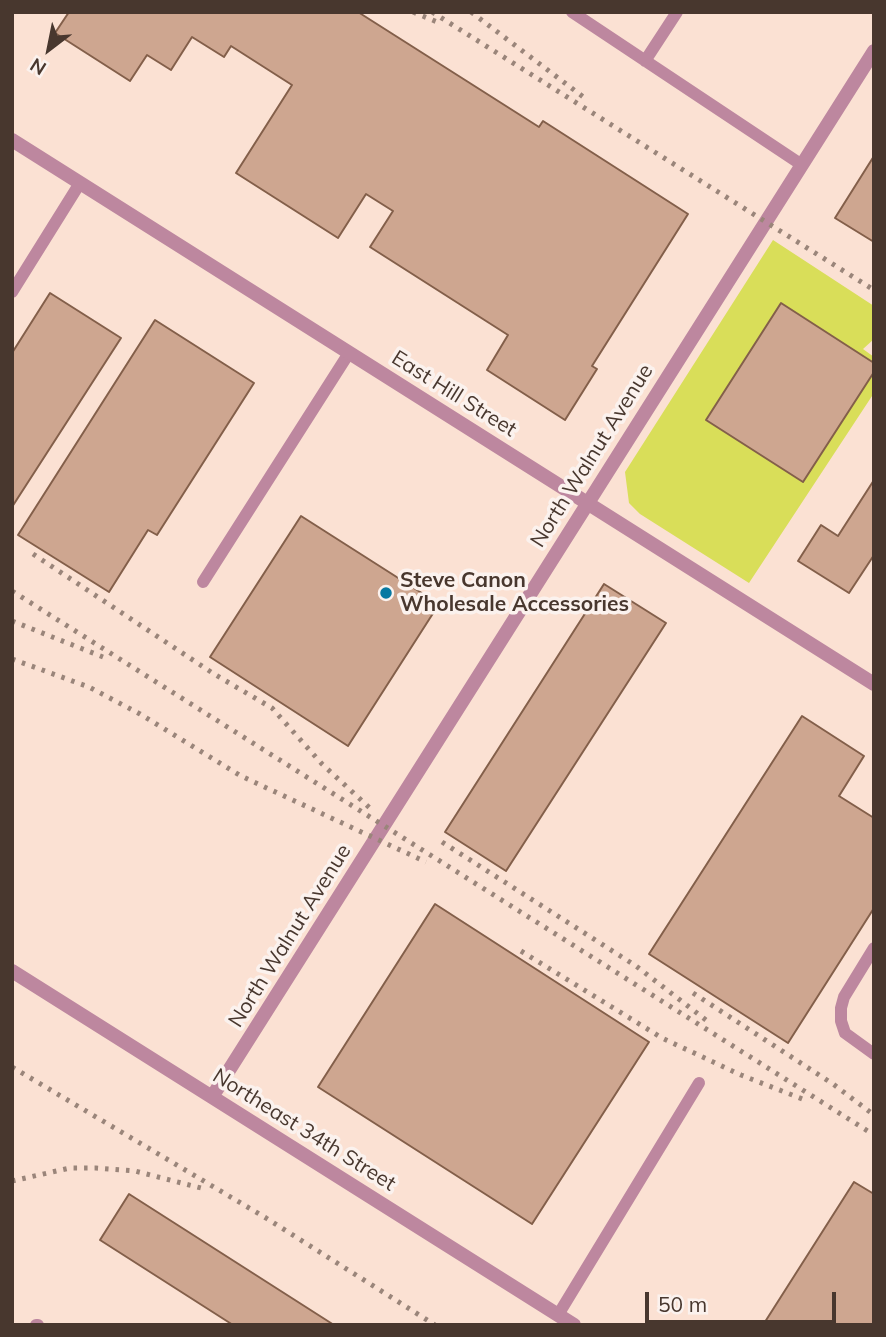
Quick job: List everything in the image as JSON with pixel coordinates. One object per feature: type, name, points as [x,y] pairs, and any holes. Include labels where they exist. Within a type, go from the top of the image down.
[{"type":"street","name":"North Walnut Avenue","points":[[212,1097],[874,51]]},
{"type":"street","name":"East Hill Street","points":[[12,140],[874,684]]},
{"type":"street","name":"Northeast 34th Street","points":[[12,971],[574,1325]]},
{"type":"lane","points":[[572,12],[802,165]]},
{"type":"lane","points":[[645,61],[677,12]]},
{"type":"lane","points":[[12,292],[80,183]]},
{"type":"lane","points":[[203,582],[349,353]]},
{"type":"lane","points":[[874,948],[844,997],[841,1021],[845,1033],[874,1054]]},
{"type":"lane","points":[[558,1315],[699,1083]]},
{"type":"shaded area","points":[[773,240],[874,306],[874,339],[863,349],[874,357],[874,393],[749,583],[640,514],[629,503],[625,472]]},
{"type":"building","points":[[69,12],[358,12],[539,127],[543,121],[688,214],[592,366],[597,369],[565,420],[487,370],[508,335],[370,247],[393,211],[366,194],[338,238],[236,173],[292,85],[231,46],[224,57],[192,37],[171,70],[147,55],[130,81],[55,33]]},
{"type":"building","points":[[874,156],[874,242],[835,218]]},
{"type":"building","points":[[50,293],[121,338],[12,507],[12,353]]},
{"type":"building","points":[[781,303],[874,363],[874,372],[803,482],[706,420]]},
{"type":"building","points":[[155,320],[254,383],[157,535],[148,530],[109,592],[18,535]]},
{"type":"building","points":[[874,480],[874,555],[849,593],[798,561],[821,525],[838,536]]},
{"type":"building","points":[[301,516],[439,604],[348,746],[210,657]]},
{"type":"building","points":[[604,584],[666,623],[506,871],[445,832]]},
{"type":"building","points":[[802,716],[864,756],[839,796],[874,818],[874,908],[788,1043],[649,954]]},
{"type":"building","points":[[435,904],[649,1042],[532,1224],[318,1087]]},
{"type":"building","points":[[854,1182],[874,1194],[874,1325],[763,1325]]},
{"type":"building","points":[[129,1194],[334,1325],[233,1325],[100,1240]]},
{"type":"railway","points":[[413,12],[442,24]]},
{"type":"railway","points":[[432,12],[874,290]]},
{"type":"railway","points":[[471,12],[586,99]]},
{"type":"railway","points":[[33,554],[214,674],[272,708],[322,764],[372,810]]},
{"type":"railway","points":[[12,591],[874,1135]]},
{"type":"railway","points":[[12,621],[103,657]]},
{"type":"railway","points":[[12,659],[89,687],[140,714],[241,776],[426,862]]},
{"type":"railway","points":[[442,842],[636,966],[706,1020]]},
{"type":"railway","points":[[521,951],[662,1038],[741,1075],[805,1100]]},
{"type":"railway","points":[[693,993],[833,1084],[874,1115]]},
{"type":"railway","points":[[12,1067],[266,1218],[435,1325]]},
{"type":"railway","points":[[12,1181],[70,1168],[96,1168],[135,1171],[201,1188]]},
{"type":"place","name":"Steve Canon Wholesale Accessories","points":[[386,593]]}]
